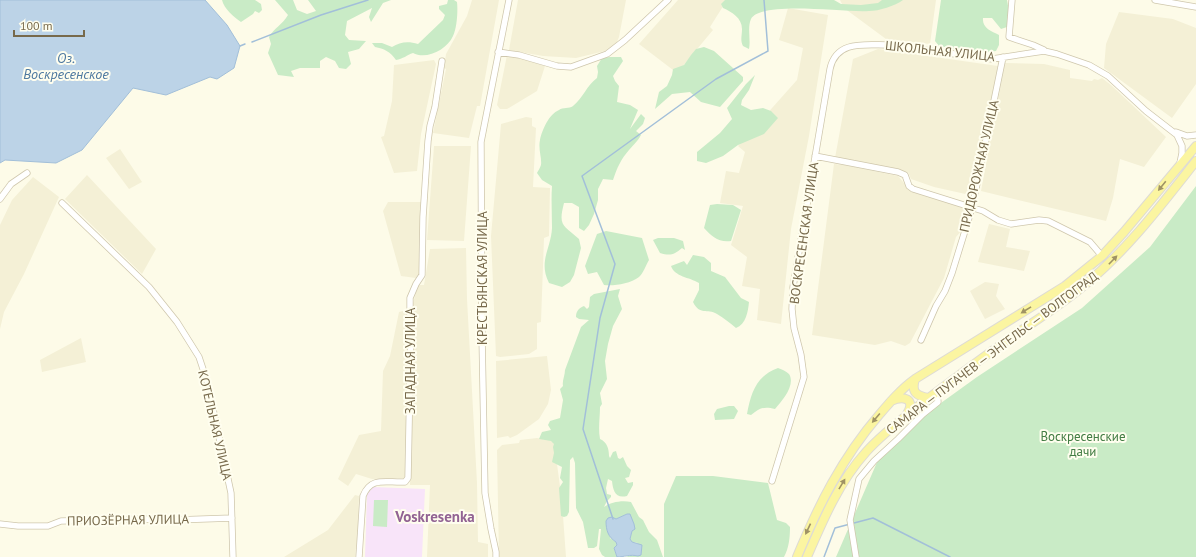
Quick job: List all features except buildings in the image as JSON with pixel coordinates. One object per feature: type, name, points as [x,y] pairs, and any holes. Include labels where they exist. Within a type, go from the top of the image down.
[{"type":"main road","name":"САМАРА — ПУГАЧЕВ — ЭНГЕЛЬС — ВОЛГОГРАД","points":[[797,557],[807,532],[835,476],[866,430],[891,400],[915,379],[1065,286],[1102,256],[1196,146]]},
{"type":"main road","name":"САМАРА — ПУГАЧЕВ — ЭНГЕЛЬС — ВОЛГОГРАД","points":[[807,557],[832,502],[853,468],[878,439],[937,391],[1060,304],[1108,266],[1196,162]]},
{"type":"main road","points":[[915,379],[913,386],[914,391],[918,395],[929,398]]},
{"type":"main road","points":[[891,400],[898,398],[906,399],[910,402],[907,415]]},
{"type":"street","name":"КРЕСТЬЯНСКАЯ УЛИЦА","points":[[496,557],[485,493],[482,336],[482,142],[508,0]]},
{"type":"street","points":[[498,52],[519,55],[557,66],[571,67],[607,54],[625,40],[668,0]]},
{"type":"street","points":[[1012,0],[1009,37],[1033,45],[1044,51]]},
{"type":"street","points":[[1154,0],[1196,7]]},
{"type":"street","name":"ШКОЛЬНАЯ УЛИЦА","points":[[837,54],[845,48],[855,45],[887,45],[992,59],[1044,51],[1057,54],[1089,65],[1108,76],[1146,111],[1172,130],[1181,140],[1182,153],[1179,165]]},
{"type":"street","name":"ВОСКРЕСЕНСКАЯ УЛИЦА","points":[[772,481],[804,377],[801,355],[794,328],[792,309],[793,294],[832,60],[837,54]]},
{"type":"street","name":"ПРИДОРОЖНАЯ УЛИЦА","points":[[921,340],[936,306],[945,291],[952,273],[972,208],[1003,57]]},
{"type":"street","name":"ЗАПАДНАЯ УЛИЦА","points":[[358,557],[363,496],[366,488],[371,484],[378,482],[405,482],[408,478],[412,325],[410,298],[422,274],[423,217],[428,141],[442,61]]},
{"type":"street","points":[[1172,130],[1187,136],[1196,135]]},
{"type":"street","points":[[815,156],[898,172],[905,175],[909,186],[913,189],[983,211],[998,220],[1011,224],[1039,220],[1048,221],[1090,242],[1102,256]]},
{"type":"street","points":[[0,199],[12,184],[27,173]]},
{"type":"street","name":"КОТЕЛЬНАЯ УЛИЦА","points":[[62,203],[149,287],[176,322],[199,357],[207,381],[231,493],[233,557]]},
{"type":"street","points":[[856,557],[850,520],[859,479],[874,460],[938,402],[937,391]]},
{"type":"street","name":"ПРИОЗЁРНАЯ УЛИЦА","points":[[0,524],[18,526],[48,526],[61,521],[232,518]]},
{"type":"shaded area","points":[[472,0],[499,0],[480,106],[477,106],[469,138],[433,133],[446,69],[444,68],[446,54],[467,16]]},
{"type":"shaded area","points":[[518,0],[626,0],[619,37],[616,44],[605,51],[576,58],[543,56],[509,50]]},
{"type":"shaded area","points":[[678,0],[727,0],[710,27],[713,30],[677,73],[639,44]]},
{"type":"shaded area","points":[[840,0],[936,0],[930,44],[886,39],[844,8]]},
{"type":"shaded area","points":[[788,8],[828,15],[809,136],[791,229],[781,324],[757,320],[760,289],[742,286],[747,257],[731,245],[743,206],[720,203],[726,171],[739,173],[745,152],[738,146],[797,80],[803,48],[779,40]]},
{"type":"shaded area","points":[[1119,12],[1173,19],[1196,28],[1196,84],[1172,118],[1104,68],[1106,44]]},
{"type":"shaded area","points":[[878,49],[998,66],[970,195],[934,187],[911,179],[908,172],[835,158],[853,59]]},
{"type":"shaded area","points":[[507,55],[523,58],[545,66],[537,91],[507,109],[500,109],[497,105]]},
{"type":"shaded area","points":[[434,60],[436,64],[421,134],[417,171],[394,173],[381,137],[384,136],[392,101],[394,65]]},
{"type":"shaded area","points":[[1005,63],[1044,64],[1070,70],[1070,78],[1092,81],[1094,79],[1098,80],[1102,78],[1166,137],[1144,167],[1120,159],[1113,198],[1106,221],[981,191]]},
{"type":"shaded area","points":[[526,117],[532,118],[532,126],[536,128],[533,187],[550,188],[549,236],[544,238],[541,322],[537,323],[537,349],[529,354],[500,357],[496,356],[491,236],[501,124]]},
{"type":"shaded area","points":[[434,146],[471,146],[464,241],[427,240]]},
{"type":"shaded area","points":[[120,149],[142,182],[129,189],[106,158]]},
{"type":"shaded area","points":[[834,164],[898,176],[909,189],[967,209],[962,230],[956,237],[944,278],[910,343],[905,346],[891,341],[875,345],[812,335]]},
{"type":"shaded area","points":[[87,175],[156,249],[142,274],[65,199]]},
{"type":"shaded area","points":[[33,177],[59,197],[24,274],[4,312],[0,329],[0,225],[12,200]]},
{"type":"shaded area","points":[[388,202],[421,202],[419,276],[416,278],[401,276],[383,211]]},
{"type":"shaded area","points":[[989,224],[1010,229],[1006,247],[1030,251],[1024,271],[978,262]]},
{"type":"shaded area","points":[[466,248],[467,299],[477,483],[478,542],[488,544],[488,557],[427,557],[430,485],[410,485],[414,320],[412,307],[418,285],[424,285],[430,249]]},
{"type":"shaded area","points":[[985,282],[999,284],[996,296],[1005,309],[985,319],[970,291]]},
{"type":"shaded area","points":[[407,310],[408,401],[405,478],[372,479],[356,474],[348,486],[338,479],[359,435],[381,431],[383,371],[390,356],[399,312]]},
{"type":"shaded area","points":[[81,338],[86,362],[42,372],[40,360]]},
{"type":"shaded area","points":[[547,356],[551,390],[548,404],[539,419],[517,435],[510,438],[508,436],[497,438],[496,361]]},
{"type":"shaded area","points":[[537,438],[554,441],[562,502],[566,557],[499,557],[497,450],[502,445],[519,443],[520,440]]},
{"type":"shaded area","points":[[373,487],[425,489],[422,557],[365,557],[367,494]]},
{"type":"shaded area","points":[[355,495],[359,496],[358,531],[355,557],[284,557],[328,530]]},
{"type":"green space","points":[[222,0],[255,0],[261,4],[262,10],[259,13],[255,11],[241,22],[227,10]]},
{"type":"green space","points":[[275,0],[293,0],[297,10],[307,14],[316,11],[308,0],[391,0],[383,3],[371,22],[369,17],[372,8],[347,21],[345,35],[349,40],[366,41],[359,49],[348,52],[351,64],[346,69],[339,68],[335,61],[326,57],[320,61],[320,68],[300,68],[291,71],[294,77],[278,75],[268,53],[271,44],[269,37],[288,15]]},
{"type":"green space","points":[[448,0],[454,0],[457,2],[457,15],[454,33],[446,46],[436,52],[424,55],[413,53],[396,60],[389,52],[375,47],[372,43],[382,43],[392,47],[404,42],[418,44],[443,20],[445,15],[439,9],[439,6],[447,4]]},
{"type":"green space","points":[[725,0],[834,0],[841,4],[861,5],[878,3],[882,0],[903,0],[891,6],[873,11],[787,9],[758,13],[751,19],[750,22],[749,49],[742,44],[742,25],[733,14],[723,8],[721,4]]},
{"type":"green space","points":[[941,0],[1007,0],[1009,11],[1007,27],[1001,29],[992,18],[983,18],[986,27],[999,35],[999,45],[996,51],[975,52],[939,46],[935,41]]},
{"type":"green space","points":[[704,47],[714,51],[743,77],[743,81],[720,107],[701,102],[690,92],[672,94],[655,109],[659,92],[667,86],[673,69],[684,65],[696,49]]},
{"type":"green space","points":[[621,57],[623,61],[613,76],[619,86],[617,102],[630,105],[638,110],[630,129],[641,114],[645,118],[643,124],[636,131],[641,135],[621,160],[613,180],[603,179],[598,189],[598,200],[594,214],[589,225],[584,231],[579,228],[579,207],[572,203],[564,203],[562,211],[563,224],[579,239],[581,248],[574,275],[570,282],[562,287],[549,283],[546,275],[545,261],[552,228],[552,186],[542,180],[537,173],[541,165],[539,147],[540,140],[544,127],[552,115],[561,109],[571,107],[580,99],[590,84],[597,78],[597,66],[602,58]]},
{"type":"green space","points":[[755,75],[749,90],[742,100],[741,105],[751,110],[763,108],[771,111],[778,118],[764,134],[738,145],[723,156],[706,163],[697,161],[697,152],[720,133],[732,119],[727,108]]},
{"type":"green space","name":"Воскресенские дачи","points":[[1196,186],[1196,557],[836,557],[878,460],[909,426],[977,377],[1082,308],[1150,247]]},
{"type":"green space","points":[[710,205],[733,205],[741,210],[731,241],[719,240],[709,234],[704,228]]},
{"type":"green space","points":[[606,231],[642,238],[649,260],[639,277],[622,284],[604,285],[597,272],[588,274],[585,266],[597,234]]},
{"type":"green space","points":[[658,238],[674,238],[683,241],[685,250],[682,248],[669,255],[660,253],[653,240]]},
{"type":"green space","points":[[693,255],[704,257],[711,263],[711,271],[725,277],[741,298],[749,302],[744,321],[736,328],[713,312],[698,309],[693,302],[699,290],[699,283],[679,275],[673,270],[671,266],[684,261],[687,265]]},
{"type":"green space","points":[[620,289],[618,296],[622,309],[613,326],[608,344],[605,361],[607,379],[600,393],[602,404],[600,407],[599,431],[600,439],[607,446],[610,458],[613,452],[616,451],[618,458],[620,459],[623,457],[627,466],[631,470],[629,477],[625,478],[628,483],[633,482],[633,485],[627,496],[623,497],[615,493],[612,481],[608,479],[606,488],[607,494],[611,495],[611,497],[604,507],[617,502],[631,502],[649,532],[657,540],[663,557],[626,557],[631,555],[638,556],[638,543],[632,542],[630,539],[632,531],[627,514],[616,519],[610,538],[616,542],[617,545],[614,548],[617,557],[605,557],[602,555],[599,549],[601,529],[599,529],[597,546],[594,548],[588,548],[583,522],[576,508],[575,463],[573,457],[570,460],[569,512],[567,516],[564,517],[561,516],[559,488],[563,482],[560,478],[562,467],[552,462],[554,444],[551,441],[539,439],[542,432],[551,430],[548,425],[550,421],[560,418],[563,400],[560,389],[563,386],[565,370],[581,327],[589,320],[579,319],[576,317],[577,311],[584,306],[587,309],[589,307],[590,297],[594,294]]},
{"type":"green space","points":[[778,368],[788,373],[791,378],[791,383],[787,393],[775,409],[765,408],[760,409],[751,415],[747,414],[750,399],[756,386],[764,376]]},
{"type":"green space","points":[[734,406],[738,411],[734,419],[715,420],[714,414],[717,409]]},
{"type":"green space","points":[[676,476],[713,476],[768,483],[777,520],[786,523],[790,527],[789,542],[784,557],[664,557],[664,504]]},
{"type":"green space","points":[[374,500],[388,500],[387,527],[373,526]]},
{"type":"water","name":"Оз. Воскресенское","points":[[0,0],[205,0],[227,25],[240,46],[234,68],[217,79],[210,77],[166,95],[133,88],[82,150],[56,163],[5,160],[0,163]]},
{"type":"water","points":[[630,514],[635,529],[632,531],[630,539],[632,542],[642,545],[641,555],[617,557],[614,548],[617,545],[608,533],[606,521],[608,518],[612,517],[616,519]]},
{"type":"waterway","points":[[252,42],[321,15],[368,0]]},
{"type":"waterway","points":[[613,519],[583,429],[600,318],[615,264],[582,176],[716,79],[768,51],[764,0]]},
{"type":"waterway","points":[[240,46],[245,44]]},
{"type":"waterway","points":[[824,557],[835,528],[873,518],[950,557]]},
{"type":"district","name":"Voskresenka","points":[[435,516]]}]
